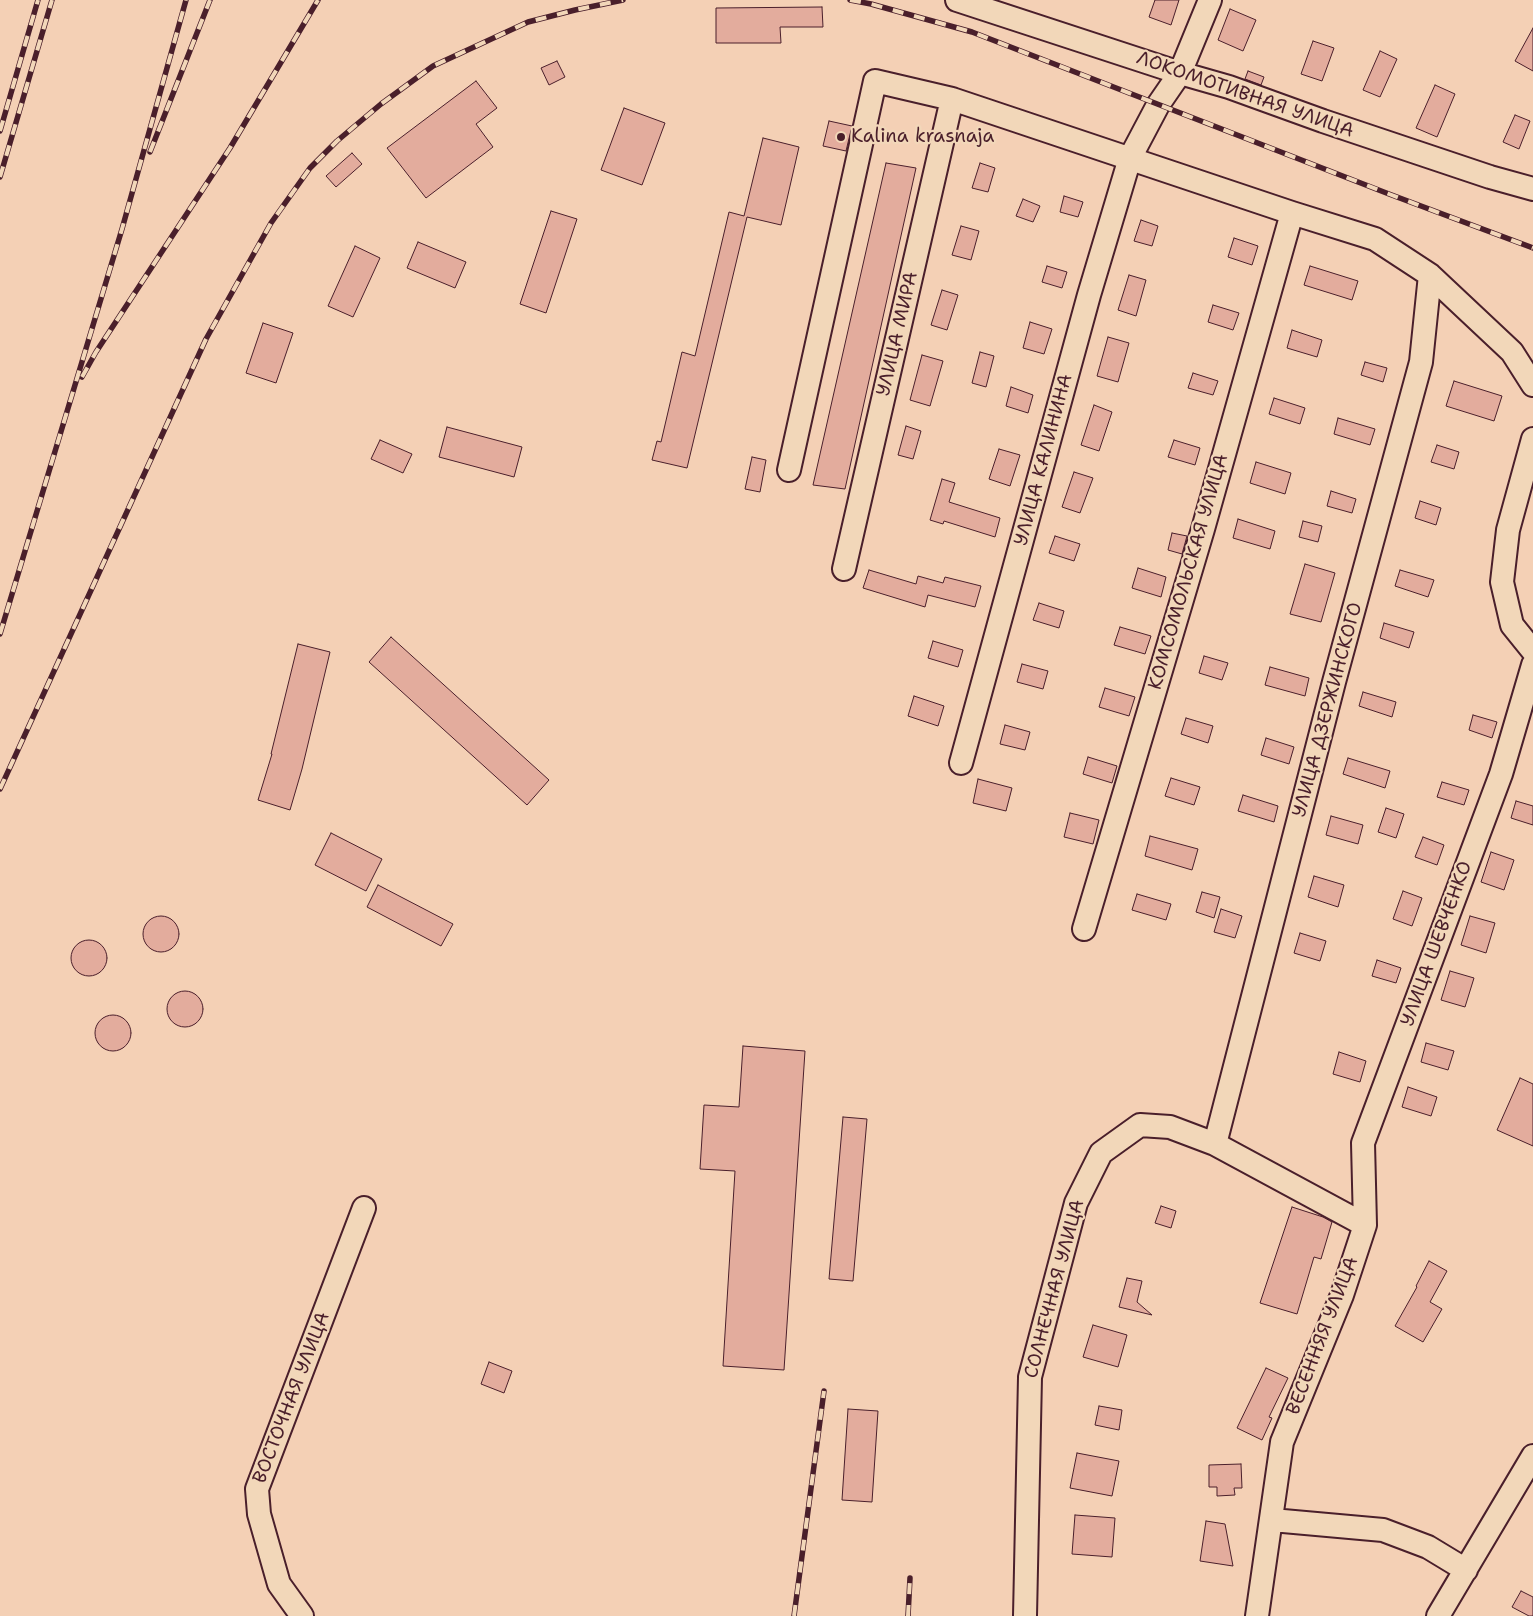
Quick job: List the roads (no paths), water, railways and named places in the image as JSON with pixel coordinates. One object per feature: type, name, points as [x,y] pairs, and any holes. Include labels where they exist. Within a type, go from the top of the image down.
[{"type":"street","name":"ЛОКОМОТИВНАЯ УЛИЦА","points":[[957,0],[1180,73],[1229,87],[1323,121],[1490,177],[1533,189]]},
{"type":"street","name":"УЛИЦА КАЛИНИНА","points":[[960,763],[1086,305],[1130,158],[1158,105],[1180,73],[1210,0]]},
{"type":"street","points":[[789,470],[875,81],[952,99],[1375,239],[1430,275],[1512,352],[1533,385]]},
{"type":"street","name":"УЛИЦА МИРА","points":[[844,569],[952,99]]},
{"type":"street","name":"КОМСОМОЛЬСКАЯ УЛИЦА","points":[[1084,929],[1200,538],[1292,213]]},
{"type":"street","name":"УЛИЦА ДЗЕРЖИНСКОГО","points":[[1215,1144],[1334,682],[1421,362],[1430,275]]},
{"type":"street","points":[[1533,439],[1508,530],[1502,582],[1512,625],[1533,650]]},
{"type":"street","name":"УЛИЦА ШЕВЧЕНКО","points":[[1365,1225],[1363,1143],[1501,774],[1533,665]]},
{"type":"street","name":"СОЛНЕЧНАЯ УЛИЦА","points":[[1025,1616],[1030,1377],[1076,1203],[1101,1153],[1140,1125],[1170,1127],[1215,1144]]},
{"type":"street","points":[[1215,1144],[1365,1225]]},
{"type":"street","name":"ВОСТОЧНАЯ УЛИЦА","points":[[302,1616],[280,1584],[259,1514],[257,1489],[364,1208]]},
{"type":"street","name":"ВЕСЕННЯЯ УЛИЦА","points":[[1257,1616],[1282,1442],[1342,1295],[1365,1225]]},
{"type":"street","points":[[1438,1616],[1533,1456]]},
{"type":"street","points":[[1272,1520],[1383,1530],[1428,1547],[1466,1570]]},
{"type":"railway","points":[[0,131],[38,0]]},
{"type":"railway","points":[[0,177],[52,0]]},
{"type":"railway","points":[[0,634],[122,229],[186,0]]},
{"type":"railway","points":[[150,152],[210,0]]},
{"type":"railway","points":[[82,377],[96,352],[230,148],[318,0]]},
{"type":"railway","points":[[0,789],[206,339],[271,223],[310,168],[337,141],[381,104],[433,66],[528,22],[623,0]]},
{"type":"railway","points":[[850,0],[972,32],[1533,248]]},
{"type":"railway","points":[[794,1616],[824,1391]]},
{"type":"railway","points":[[908,1616],[910,1578]]},
{"type":"place","name":"Kalina krasnaja","points":[[841,137]]}]
